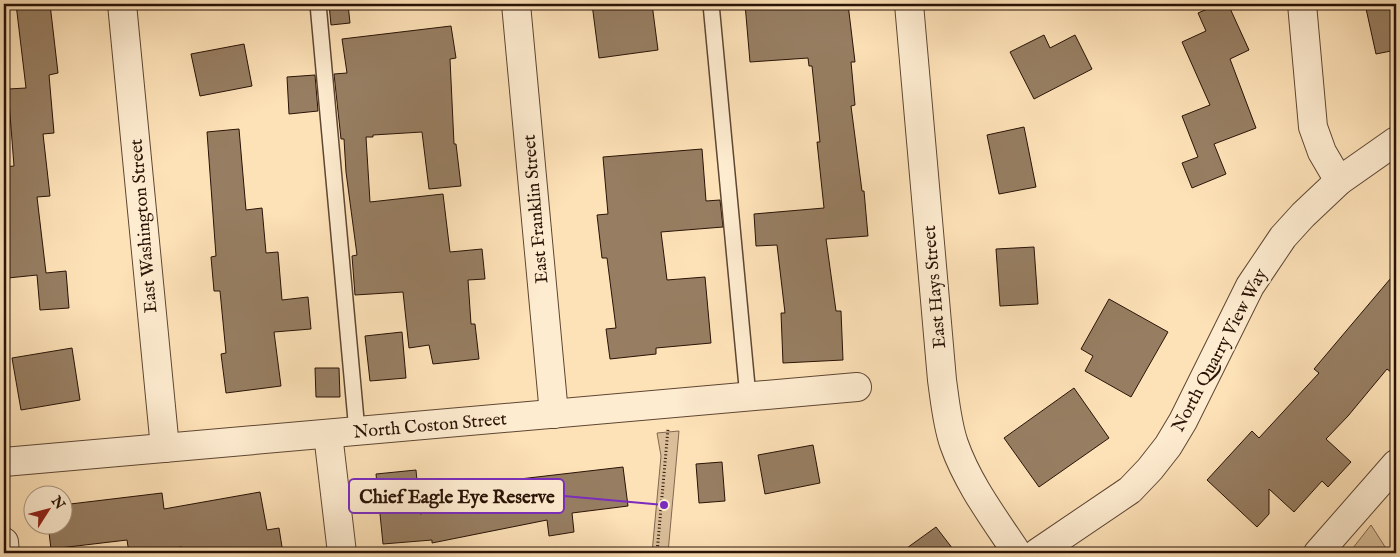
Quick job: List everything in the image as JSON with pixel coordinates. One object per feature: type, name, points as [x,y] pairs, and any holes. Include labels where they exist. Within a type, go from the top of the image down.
[{"type":"street","name":"East Washington Street","points":[[122,4],[165,448]]},
{"type":"street","name":"East Franklin Street","points":[[516,4],[554,414]]},
{"type":"street","name":"East Hays Street","points":[[909,4],[946,409],[953,443],[968,478],[1017,553]]},
{"type":"street","points":[[1302,4],[1313,127],[1322,152],[1339,181]]},
{"type":"street","name":"North Quarry View Way","points":[[1036,553],[1130,490],[1150,469],[1168,446],[1183,421],[1250,286],[1283,237],[1339,181],[1396,141]]},
{"type":"street","name":"North Coston Street","points":[[4,462],[857,387]]},
{"type":"street","points":[[328,434],[342,553]]},
{"type":"street","points":[[1318,553],[1396,464]]},
{"type":"street","points":[[4,542],[5,553]]},
{"type":"lane","points":[[318,4],[357,431]]},
{"type":"lane","points":[[711,4],[748,397]]},
{"type":"path","points":[[657,553],[670,404]]},
{"type":"shaded area","points":[[679,431],[668,553],[652,553],[661,456],[657,433]]},
{"type":"shaded area","points":[[1371,525],[1389,553],[1349,553]]},
{"type":"building","points":[[16,4],[50,4],[58,73],[49,75],[54,133],[43,134],[50,196],[37,197],[46,273],[66,271],[69,308],[40,310],[37,275],[8,278],[4,254],[4,167],[14,166],[8,89],[26,88]]},
{"type":"building","points":[[329,4],[348,4],[350,23],[331,25]]},
{"type":"building","points":[[592,4],[652,4],[658,50],[599,58]]},
{"type":"building","points":[[745,4],[848,4],[855,62],[851,62],[855,105],[851,106],[862,191],[864,191],[868,236],[826,239],[836,311],[841,311],[843,360],[783,363],[781,313],[785,313],[777,245],[756,246],[754,214],[824,208],[817,142],[820,142],[812,66],[809,66],[808,58],[750,62]]},
{"type":"building","points":[[1219,4],[1228,4],[1249,50],[1230,59],[1256,128],[1214,144],[1226,174],[1192,188],[1182,163],[1198,157],[1182,116],[1210,105],[1182,42],[1206,31],[1198,13]]},
{"type":"building","points":[[1365,4],[1396,4],[1396,50],[1376,54]]},
{"type":"building","points":[[451,26],[456,58],[450,59],[454,144],[456,144],[461,186],[429,189],[422,132],[366,137],[370,202],[443,194],[450,252],[482,249],[485,279],[468,280],[471,324],[475,324],[479,359],[433,364],[429,345],[409,348],[403,292],[355,295],[352,256],[357,255],[346,172],[344,139],[341,139],[334,74],[347,73],[342,39]]},
{"type":"building","points":[[1044,35],[1050,48],[1075,35],[1092,69],[1034,99],[1010,52]]},
{"type":"building","points":[[244,44],[252,86],[200,96],[191,54]]},
{"type":"building","points":[[315,75],[318,111],[289,114],[287,77]]},
{"type":"building","points":[[1024,127],[1036,187],[999,194],[987,135]]},
{"type":"building","points":[[239,129],[246,210],[262,208],[266,253],[278,252],[282,300],[308,297],[311,329],[274,332],[281,386],[226,393],[221,354],[226,353],[220,291],[214,291],[211,257],[216,256],[207,132]]},
{"type":"building","points":[[702,149],[706,201],[720,200],[723,227],[661,232],[667,280],[705,277],[711,343],[656,348],[656,354],[610,359],[606,329],[616,328],[607,258],[602,258],[597,215],[608,214],[603,157]]},
{"type":"building","points":[[1034,247],[1038,304],[1000,306],[996,249]]},
{"type":"building","points":[[1396,272],[1396,376],[1387,369],[1326,439],[1351,462],[1328,487],[1322,481],[1294,512],[1269,489],[1269,514],[1257,527],[1207,480],[1252,431],[1259,438],[1319,373],[1314,369]]},
{"type":"building","points":[[1109,299],[1168,332],[1131,397],[1085,371],[1093,356],[1081,349]]},
{"type":"building","points":[[402,332],[406,378],[370,381],[365,336]]},
{"type":"building","points":[[72,348],[80,400],[21,410],[12,358]]},
{"type":"building","points":[[315,368],[339,368],[340,397],[316,397]]},
{"type":"building","points":[[1074,388],[1109,438],[1039,487],[1004,438]]},
{"type":"building","points":[[813,445],[820,483],[765,494],[758,455]]},
{"type":"building","points":[[722,462],[725,501],[699,503],[696,464]]},
{"type":"building","points":[[623,467],[628,506],[572,513],[574,532],[549,536],[547,520],[432,543],[432,540],[383,544],[376,474],[416,470],[420,514],[460,506],[457,491],[511,480]]},
{"type":"building","points":[[260,492],[267,530],[279,528],[283,553],[183,553],[182,547],[129,553],[127,540],[51,549],[49,534],[72,534],[72,504],[162,493],[164,509]]},
{"type":"building","points":[[936,527],[956,553],[900,553]]},
{"type":"place","name":"Chief Eagle Eye Reserve","points":[[664,505]]}]
